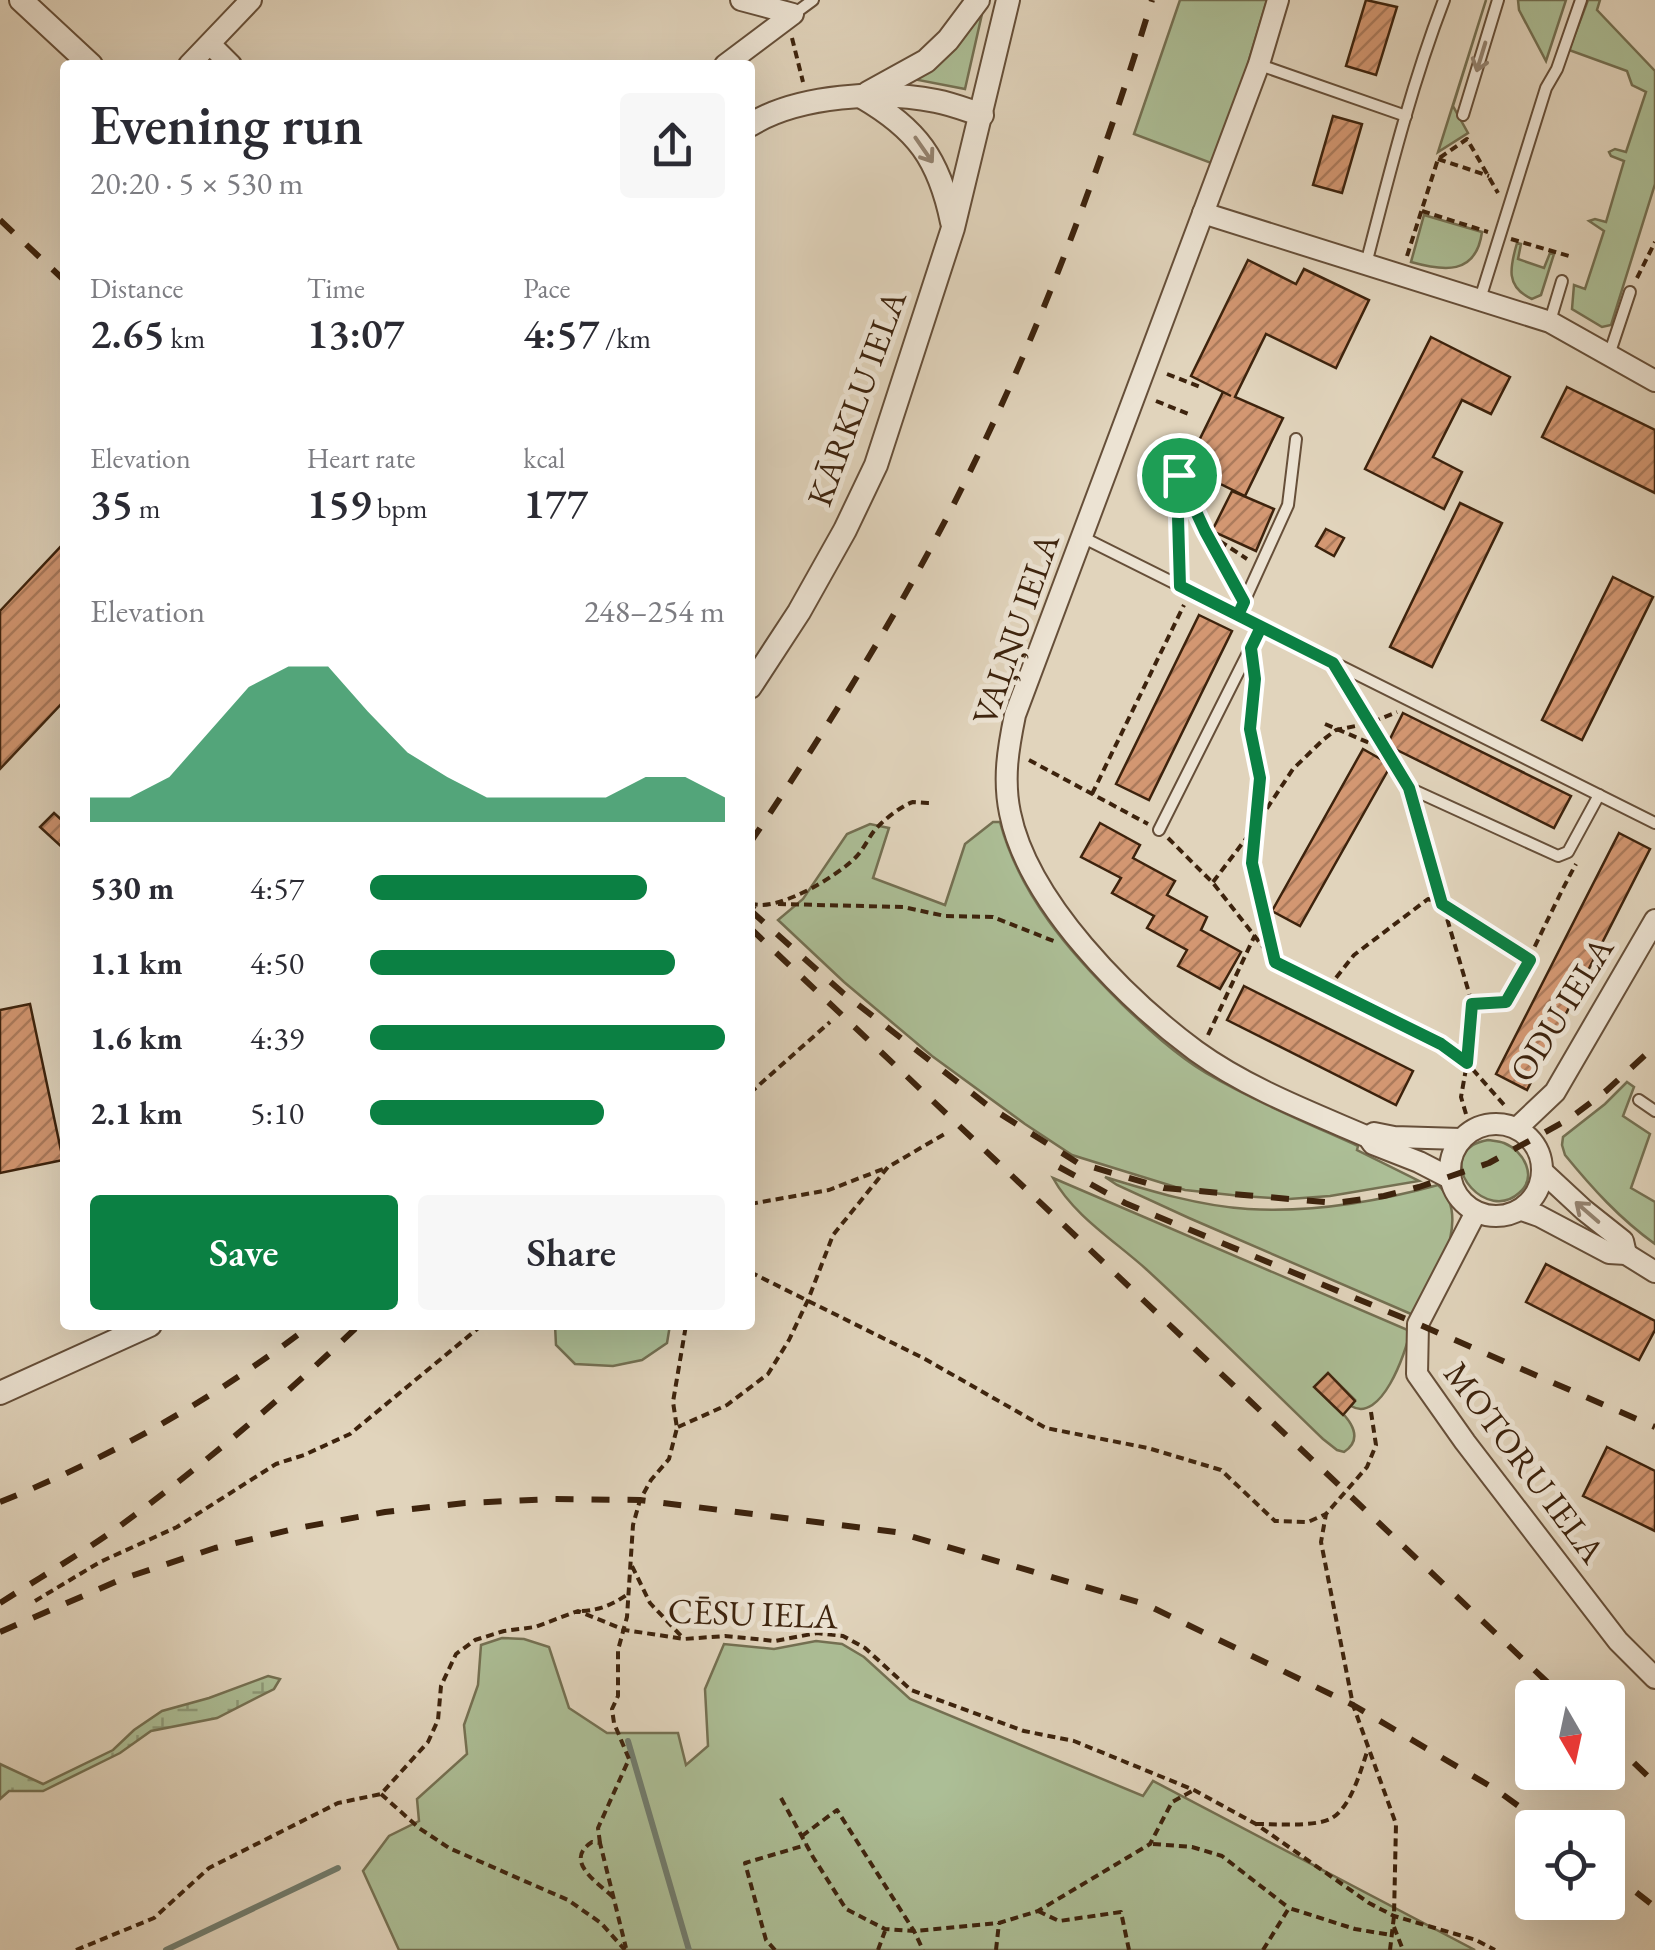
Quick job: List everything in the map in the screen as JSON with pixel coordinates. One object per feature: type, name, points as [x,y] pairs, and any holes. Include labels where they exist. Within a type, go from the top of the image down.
[{"type":"street","points":[[21,0],[86,60]]},
{"type":"street","points":[[194,60],[250,0]]},
{"type":"street","points":[[741,0],[793,14]]},
{"type":"street","points":[[862,97],[926,61],[948,40],[978,0]]},
{"type":"street","name":"KĀRKLU IELA","points":[[755,678],[808,596],[876,465],[953,228],[1008,0]]},
{"type":"street","name":"VAĻŅU IELA","points":[[1278,0],[1203,213],[1014,715],[1006,757],[1010,815],[1034,875],[1089,952],[1136,1001],[1198,1052],[1244,1079],[1450,1178]]},
{"type":"street","points":[[732,60],[793,14]]},
{"type":"street","points":[[210,44],[227,60]]},
{"type":"street","points":[[862,97],[892,115],[920,143],[947,195],[953,228]]},
{"type":"street","points":[[755,122],[808,103],[862,97],[938,101],[982,115]]},
{"type":"street","points":[[1203,213],[1550,322],[1655,381]]},
{"type":"street","name":"ODU IELA","points":[[1516,1128],[1555,1092],[1655,920]]},
{"type":"street","points":[[1502,1124],[1516,1128],[1538,1150],[1543,1172],[1540,1187],[1522,1210],[1507,1216],[1491,1217],[1476,1212],[1454,1192],[1450,1164],[1454,1151],[1473,1130],[1502,1124]]},
{"type":"street","points":[[1368,1137],[1374,1132],[1394,1137],[1461,1140]]},
{"type":"street","points":[[1543,1172],[1623,1241],[1626,1254]]},
{"type":"street","points":[[1522,1210],[1608,1253],[1626,1254],[1655,1272]]},
{"type":"street","name":"MOTORU IELA","points":[[1476,1212],[1418,1324],[1417,1374],[1618,1640],[1655,1678]]},
{"type":"street","points":[[0,1394],[139,1330]]},
{"type":"lane","points":[[793,14],[813,0]]},
{"type":"lane","points":[[1366,264],[1424,52],[1444,0]]},
{"type":"lane","points":[[1463,115],[1498,0]]},
{"type":"lane","points":[[1480,299],[1546,88],[1557,69],[1581,0]]},
{"type":"lane","points":[[1258,64],[1406,116]]},
{"type":"lane","points":[[1550,322],[1562,281]]},
{"type":"lane","points":[[1609,355],[1630,292]]},
{"type":"lane","points":[[1238,615],[1288,506],[1296,440]]},
{"type":"lane","points":[[1081,537],[1655,823]]},
{"type":"lane","points":[[1159,830],[1261,627]]},
{"type":"lane","points":[[1409,788],[1558,856],[1568,852],[1598,795]]},
{"type":"lane","points":[[1640,1100],[1655,1111]]},
{"type":"path","points":[[798,60],[803,80]]},
{"type":"path","points":[[1401,275],[1438,159],[1467,138],[1508,210]]},
{"type":"path","points":[[1438,159],[1489,176]]},
{"type":"path","points":[[1422,212],[1569,256]]},
{"type":"path","points":[[1630,292],[1655,242]]},
{"type":"path","points":[[1167,374],[1204,388]]},
{"type":"path","points":[[1156,401],[1191,415]]},
{"type":"path","points":[[1176,467],[1244,602]]},
{"type":"path","points":[[1092,794],[1186,589],[1179,475]]},
{"type":"path","points":[[1205,531],[1261,568]]},
{"type":"path","points":[[1251,648],[1255,679],[1250,729],[1260,778],[1252,863],[1275,962]]},
{"type":"path","points":[[1333,663],[1409,788],[1472,1004],[1461,1097],[1466,1114]]},
{"type":"path","points":[[1213,883],[1293,768],[1336,730],[1370,723],[1415,704]]},
{"type":"path","points":[[1325,724],[1386,750]]},
{"type":"path","points":[[1025,758],[1159,830],[1213,883],[1275,962],[1441,1044],[1467,1063],[1506,1107]]},
{"type":"path","points":[[778,904],[856,858],[876,828],[888,818],[914,802],[929,803]]},
{"type":"path","points":[[1472,1004],[1506,1002],[1578,861],[1568,852]]},
{"type":"path","points":[[1328,988],[1354,955],[1428,898],[1530,960]]},
{"type":"path","points":[[755,905],[903,907],[945,916],[994,917],[1047,940],[1089,952]]},
{"type":"path","points":[[1207,1037],[1255,936]]},
{"type":"path","points":[[755,1089],[830,1022]]},
{"type":"path","points":[[755,1203],[829,1190],[888,1167],[948,1132]]},
{"type":"path","points":[[677,1428],[727,1405],[768,1374],[808,1300],[833,1235],[888,1167]]},
{"type":"path","points":[[755,1274],[925,1359],[1046,1428],[1148,1448],[1221,1470],[1274,1521],[1308,1522],[1326,1514],[1367,1467],[1376,1444],[1371,1412]]},
{"type":"path","points":[[35,1601],[100,1562],[177,1527],[276,1464],[350,1434],[476,1330]]},
{"type":"path","points":[[626,1950],[598,1828],[629,1759],[612,1709],[618,1696],[618,1650],[625,1630],[633,1525],[640,1500],[669,1459],[677,1428],[673,1402],[685,1330]]},
{"type":"path","points":[[1326,1514],[1321,1542],[1353,1705],[1396,1824],[1390,1950]]},
{"type":"path","points":[[632,1565],[650,1602],[684,1640]]},
{"type":"path","points":[[76,1950],[154,1918],[209,1868],[338,1802],[381,1794],[428,1742],[438,1720],[442,1686],[456,1654],[475,1640],[614,1605],[628,1594]]},
{"type":"path","name":"CĒSU IELA","points":[[578,1611],[625,1630],[684,1640],[725,1636],[775,1641],[817,1633],[843,1636],[865,1648],[911,1690],[1024,1731],[1074,1741],[1194,1790],[1256,1824],[1393,1919],[1476,1940],[1494,1950]]},
{"type":"path","points":[[1256,1824],[1330,1819],[1353,1791],[1368,1747]]},
{"type":"path","points":[[781,1798],[846,1910],[885,1929],[914,1931],[999,1923],[1038,1911],[1150,1844],[1172,1802],[1194,1790]]},
{"type":"path","points":[[381,1794],[449,1848],[568,1900],[626,1950]]},
{"type":"path","points":[[802,1836],[837,1810],[923,1950]]},
{"type":"path","points":[[600,1844],[592,1842],[583,1848],[580,1857],[583,1869],[613,1897]]},
{"type":"path","points":[[1150,1844],[1192,1846],[1222,1856],[1289,1908],[1355,1930],[1390,1935]]},
{"type":"path","points":[[775,1950],[766,1940],[745,1862],[806,1845]]},
{"type":"path","points":[[1263,1950],[1289,1908]]},
{"type":"path","points":[[1038,1911],[1059,1921],[1121,1912],[1129,1950]]},
{"type":"path","points":[[1393,1919],[1403,1950]]},
{"type":"path","points":[[996,1950],[999,1923]]},
{"type":"path","points":[[878,1950],[885,1929]]},
{"type":"green space","points":[[1180,0],[1267,0],[1244,77],[1211,163],[1134,134]]},
{"type":"green space","points":[[1486,0],[1453,106],[1468,133],[1438,152]]},
{"type":"green space","points":[[1518,0],[1566,0],[1546,61],[1519,10]]},
{"type":"green space","points":[[1588,0],[1600,0],[1597,10],[1655,71],[1655,184],[1611,325],[1602,327],[1572,309],[1574,285],[1585,289],[1604,231],[1589,221],[1606,222],[1624,161],[1609,152],[1626,152],[1646,92],[1632,85],[1627,71],[1569,50]]},
{"type":"green space","points":[[982,14],[965,89],[918,80],[952,51]]},
{"type":"green space","points":[[1424,215],[1482,232],[1473,257],[1446,268],[1411,262]]},
{"type":"green space","points":[[1517,243],[1521,244],[1518,259],[1544,268],[1550,253],[1554,254],[1541,295],[1532,299],[1517,289],[1512,276]]},
{"type":"green space","points":[[993,822],[1000,822],[1033,898],[1066,943],[1103,985],[1163,1041],[1224,1083],[1358,1146],[1357,1150],[1419,1181],[1330,1196],[1241,1196],[1185,1190],[1072,1155],[932,1056],[778,920],[803,899],[847,834],[870,824],[889,828],[873,878],[945,905],[965,844]]},
{"type":"green space","points":[[1627,1082],[1634,1087],[1623,1116],[1650,1134],[1631,1188],[1655,1202],[1655,1244],[1596,1191],[1565,1155],[1562,1145],[1563,1137]]},
{"type":"green space","points":[[1488,1140],[1511,1147],[1526,1165],[1525,1187],[1506,1200],[1481,1196],[1464,1177],[1464,1154],[1473,1145]]},
{"type":"green space","points":[[1105,1177],[1194,1201],[1272,1210],[1344,1205],[1438,1185],[1448,1198],[1451,1232],[1418,1317],[1189,1218]]},
{"type":"green space","points":[[1053,1178],[1410,1331],[1390,1384],[1372,1405],[1362,1409],[1351,1406],[1355,1400],[1328,1373],[1315,1387],[1347,1418],[1354,1436],[1352,1444],[1344,1452],[1323,1439],[1146,1269],[1083,1216]]},
{"type":"green space","points":[[555,1330],[669,1330],[667,1343],[642,1360],[613,1366],[575,1364],[556,1345]]},
{"type":"green space","points":[[502,1638],[524,1639],[549,1647],[569,1708],[607,1733],[678,1733],[686,1765],[708,1746],[705,1689],[724,1644],[774,1649],[816,1641],[842,1644],[864,1657],[910,1699],[1143,1796],[1153,1781],[1475,1950],[399,1950],[363,1871],[389,1836],[419,1821],[417,1799],[467,1754],[464,1725],[478,1685],[481,1645]]},
{"type":"green space","points":[[268,1676],[280,1679],[274,1689],[217,1718],[151,1731],[120,1753],[43,1791],[9,1791],[0,1799],[0,1764],[43,1784],[113,1750],[162,1711]]},
{"type":"building","points":[[1366,0],[1397,7],[1376,75],[1346,66]]},
{"type":"building","points":[[1333,116],[1362,124],[1342,193],[1313,185]]},
{"type":"building","points":[[1248,260],[1296,284],[1304,269],[1369,300],[1336,368],[1266,334],[1235,397],[1283,418],[1245,496],[1186,467],[1223,392],[1191,376]]},
{"type":"building","points":[[1431,337],[1510,377],[1491,414],[1462,400],[1433,457],[1462,472],[1444,509],[1365,469]]},
{"type":"building","points":[[1567,387],[1655,430],[1655,493],[1542,437]]},
{"type":"building","points":[[1232,491],[1274,509],[1256,551],[1212,531]]},
{"type":"building","points":[[1460,503],[1502,523],[1432,667],[1390,647]]},
{"type":"building","points":[[1326,529],[1344,538],[1334,556],[1316,546]]},
{"type":"building","points":[[60,547],[60,705],[0,769],[0,611]]},
{"type":"building","points":[[1613,577],[1653,597],[1582,740],[1542,720]]},
{"type":"building","points":[[1199,615],[1232,631],[1149,800],[1116,784]]},
{"type":"building","points":[[1403,713],[1571,796],[1554,828],[1387,745]]},
{"type":"building","points":[[1363,749],[1391,765],[1300,926],[1272,911]]},
{"type":"building","points":[[54,813],[60,818],[60,845],[40,827]]},
{"type":"building","points":[[1100,823],[1140,845],[1133,858],[1175,881],[1167,895],[1207,917],[1201,930],[1241,952],[1220,989],[1178,966],[1187,950],[1147,928],[1154,916],[1112,893],[1121,878],[1081,857]]},
{"type":"building","points":[[1619,833],[1650,849],[1527,1090],[1496,1074]]},
{"type":"building","points":[[1244,986],[1413,1071],[1396,1105],[1227,1020]]},
{"type":"building","points":[[30,1004],[60,1161],[0,1173],[0,1010]]},
{"type":"building","points":[[1546,1264],[1655,1321],[1655,1330],[1639,1360],[1526,1302]]},
{"type":"building","points":[[1328,1373],[1355,1401],[1343,1415],[1314,1387]]},
{"type":"building","points":[[1607,1447],[1655,1471],[1655,1531],[1583,1496]]},
{"type":"waterway","points":[[628,1741],[689,1950]]},
{"type":"waterway","points":[[166,1950],[338,1868]]},
{"type":"railway","points":[[755,835],[823,732],[914,579],[999,410],[1083,207],[1152,0]]},
{"type":"railway","points":[[0,220],[60,276]]},
{"type":"railway","points":[[755,914],[843,993],[991,1108],[1078,1163],[1164,1188],[1336,1203],[1419,1187],[1489,1163],[1569,1119],[1655,1046]]},
{"type":"railway","points":[[755,933],[1545,1680]]},
{"type":"railway","points":[[1059,1167],[1125,1203],[1655,1427]]},
{"type":"railway","points":[[0,1502],[82,1466],[162,1424],[304,1330]]},
{"type":"railway","points":[[0,1603],[103,1538],[180,1480],[354,1330]]},
{"type":"railway","points":[[0,1632],[122,1579],[215,1548],[298,1528],[465,1503],[640,1500],[896,1532],[1145,1604],[1353,1705],[1524,1810]]},
{"type":"railway","points":[[1625,1754],[1655,1783]]},
{"type":"railway","points":[[1625,1883],[1655,1907]]},
{"type":"route","points":[[1179,475],[1180,586],[1261,627],[1333,663],[1409,788],[1442,904],[1530,960],[1506,1002],[1472,1004],[1467,1063],[1441,1044],[1275,962],[1252,863],[1260,778],[1250,729],[1255,679],[1251,648],[1261,627],[1238,615],[1244,602],[1179,475]]}]
